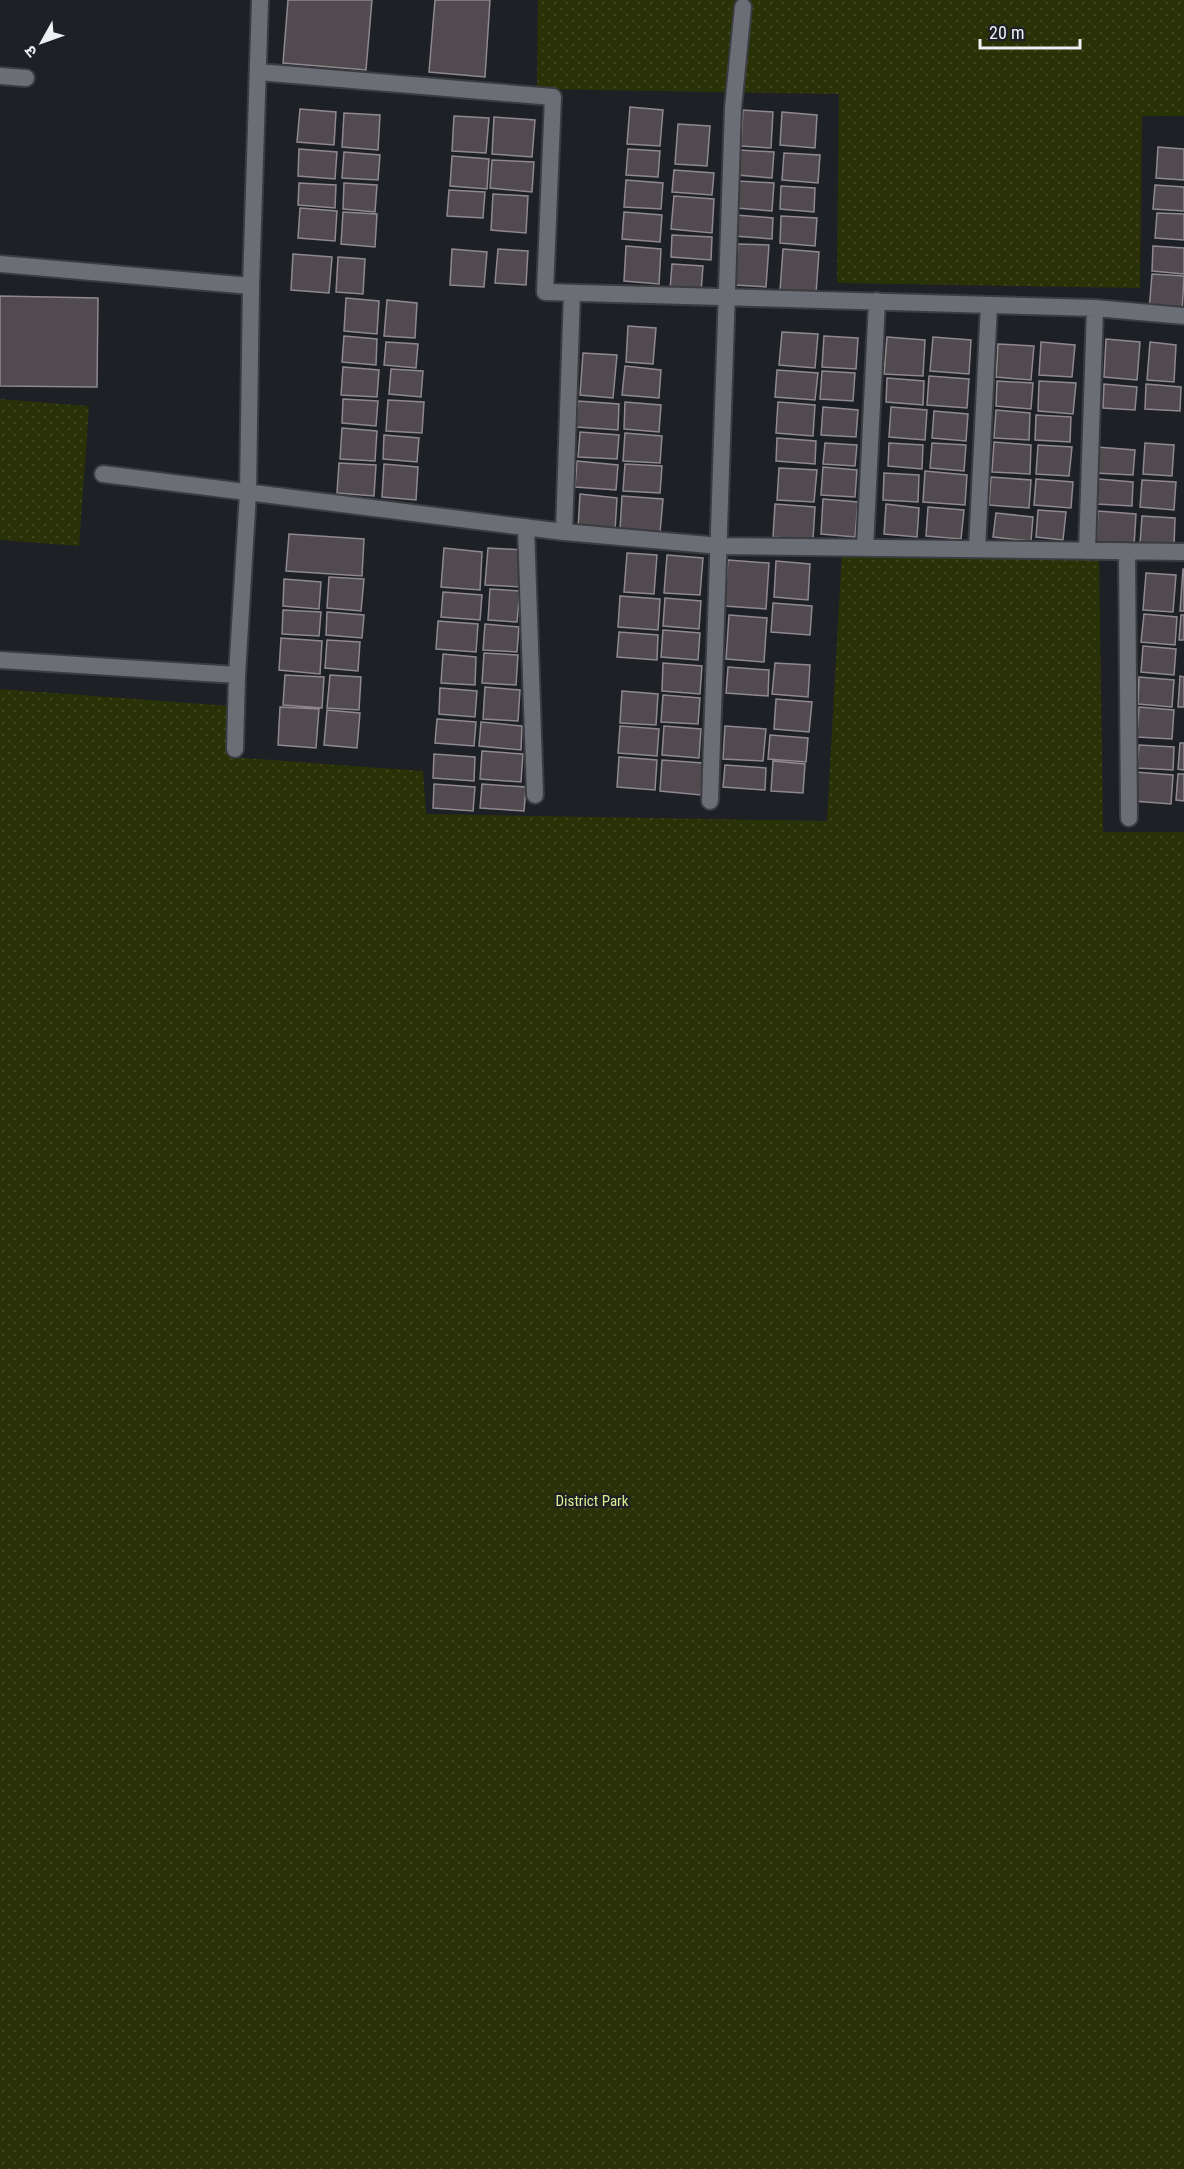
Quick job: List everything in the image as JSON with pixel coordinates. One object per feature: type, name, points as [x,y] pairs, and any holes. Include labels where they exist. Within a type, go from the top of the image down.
[{"type":"street","points":[[235,748],[248,493],[250,286],[260,0]]},
{"type":"street","points":[[710,801],[733,108],[743,7]]},
{"type":"street","points":[[258,72],[554,97],[545,292],[1095,308],[1184,316]]},
{"type":"street","points":[[0,76],[26,78]]},
{"type":"street","points":[[0,264],[250,286]]},
{"type":"street","points":[[564,532],[573,293]]},
{"type":"street","points":[[865,548],[877,301]]},
{"type":"street","points":[[977,549],[989,305]]},
{"type":"street","points":[[1087,551],[1095,308]]},
{"type":"street","points":[[103,474],[564,532],[720,546],[1184,552]]},
{"type":"street","points":[[526,527],[535,795]]},
{"type":"street","points":[[1128,551],[1129,818]]},
{"type":"street","points":[[0,660],[237,675]]},
{"type":"green space","points":[[538,0],[1184,0],[1184,116],[1142,116],[1140,288],[837,283],[839,94],[537,89]]},
{"type":"green space","points":[[0,399],[89,406],[79,546],[0,540]]},
{"type":"green space","name":"District Park","points":[[842,551],[1099,558],[1103,832],[1184,832],[1184,2169],[0,2169],[0,689],[230,706],[229,757],[423,771],[426,814],[827,821]]},
{"type":"building","points":[[288,0],[372,0],[366,70],[283,63]]},
{"type":"building","points":[[435,0],[490,0],[485,77],[429,72]]},
{"type":"building","points":[[630,107],[663,110],[660,146],[627,144]]},
{"type":"building","points":[[300,109],[336,112],[334,145],[297,142]]},
{"type":"building","points":[[743,110],[773,112],[771,148],[741,146]]},
{"type":"building","points":[[782,112],[817,115],[815,148],[780,145]]},
{"type":"building","points":[[344,113],[380,115],[378,150],[342,147]]},
{"type":"building","points":[[454,116],[489,118],[486,153],[452,151]]},
{"type":"building","points":[[494,117],[535,120],[532,157],[492,154]]},
{"type":"building","points":[[678,124],[710,126],[707,166],[675,164]]},
{"type":"building","points":[[1158,147],[1184,149],[1184,180],[1156,178]]},
{"type":"building","points":[[299,149],[337,152],[335,179],[298,176]]},
{"type":"building","points":[[628,149],[660,151],[658,177],[626,175]]},
{"type":"building","points":[[739,150],[774,152],[772,178],[737,175]]},
{"type":"building","points":[[344,152],[380,155],[378,180],[342,178]]},
{"type":"building","points":[[784,153],[820,155],[818,183],[782,180]]},
{"type":"building","points":[[452,156],[489,159],[487,189],[450,186]]},
{"type":"building","points":[[492,160],[534,162],[532,192],[490,188]]},
{"type":"building","points":[[674,170],[714,173],[712,195],[672,192]]},
{"type":"building","points":[[626,180],[663,183],[661,209],[624,207]]},
{"type":"building","points":[[738,181],[774,183],[772,211],[736,208]]},
{"type":"building","points":[[299,183],[336,185],[335,208],[298,205]]},
{"type":"building","points":[[344,183],[377,185],[375,212],[343,209]]},
{"type":"building","points":[[1155,185],[1184,187],[1184,211],[1153,209]]},
{"type":"building","points":[[781,186],[815,188],[814,212],[780,209]]},
{"type":"building","points":[[449,190],[485,192],[483,218],[447,216]]},
{"type":"building","points":[[493,194],[528,196],[526,233],[491,230]]},
{"type":"building","points":[[674,196],[714,199],[712,233],[671,229]]},
{"type":"building","points":[[300,208],[337,211],[335,241],[298,238]]},
{"type":"building","points":[[343,212],[377,214],[375,247],[341,244]]},
{"type":"building","points":[[624,212],[662,215],[660,242],[622,239]]},
{"type":"building","points":[[1157,213],[1184,214],[1184,240],[1155,238]]},
{"type":"building","points":[[736,215],[773,218],[772,239],[734,236]]},
{"type":"building","points":[[781,216],[817,218],[815,246],[780,243]]},
{"type":"building","points":[[672,235],[712,237],[711,260],[671,257]]},
{"type":"building","points":[[738,244],[769,245],[766,287],[735,285]]},
{"type":"building","points":[[626,246],[661,249],[659,284],[624,281]]},
{"type":"building","points":[[1153,246],[1184,248],[1184,274],[1152,271]]},
{"type":"building","points":[[452,249],[487,252],[484,287],[450,285]]},
{"type":"building","points":[[498,249],[528,251],[526,285],[495,283]]},
{"type":"building","points":[[783,249],[819,252],[816,294],[780,291]]},
{"type":"building","points":[[293,254],[332,257],[329,293],[291,290]]},
{"type":"building","points":[[338,257],[365,259],[363,294],[336,292]]},
{"type":"building","points":[[672,264],[703,266],[701,293],[670,290]]},
{"type":"building","points":[[1152,274],[1184,276],[1182,313],[1149,311]]},
{"type":"building","points":[[0,296],[98,298],[97,387],[0,386]]},
{"type":"building","points":[[346,298],[379,301],[377,334],[344,331]]},
{"type":"building","points":[[387,300],[417,303],[415,338],[384,336]]},
{"type":"building","points":[[628,326],[656,328],[653,364],[626,362]]},
{"type":"building","points":[[782,332],[818,334],[815,368],[779,365]]},
{"type":"building","points":[[344,336],[377,339],[376,365],[342,362]]},
{"type":"building","points":[[824,336],[858,338],[856,369],[822,367]]},
{"type":"building","points":[[887,337],[925,340],[923,376],[884,374]]},
{"type":"building","points":[[933,337],[971,340],[969,374],[930,371]]},
{"type":"building","points":[[1106,339],[1140,342],[1137,380],[1104,377]]},
{"type":"building","points":[[386,342],[418,344],[416,368],[384,365]]},
{"type":"building","points":[[1041,342],[1075,345],[1072,377],[1039,375]]},
{"type":"building","points":[[1150,342],[1176,345],[1174,382],[1147,380]]},
{"type":"building","points":[[998,344],[1034,346],[1031,380],[996,377]]},
{"type":"building","points":[[583,353],[617,355],[613,398],[580,395]]},
{"type":"building","points":[[625,366],[661,370],[659,398],[622,395]]},
{"type":"building","points":[[343,367],[379,370],[377,397],[341,395]]},
{"type":"building","points":[[391,369],[423,371],[421,397],[389,394]]},
{"type":"building","points":[[777,370],[818,373],[815,400],[775,397]]},
{"type":"building","points":[[822,371],[855,373],[853,401],[820,399]]},
{"type":"building","points":[[929,376],[969,379],[967,408],[927,405]]},
{"type":"building","points":[[887,378],[924,381],[923,405],[886,402]]},
{"type":"building","points":[[997,381],[1033,383],[1031,409],[996,406]]},
{"type":"building","points":[[1039,381],[1076,383],[1073,414],[1038,411]]},
{"type":"building","points":[[1104,384],[1137,387],[1135,410],[1103,408]]},
{"type":"building","points":[[1146,384],[1181,387],[1180,411],[1145,409]]},
{"type":"building","points":[[343,399],[378,401],[376,426],[342,423]]},
{"type":"building","points":[[388,400],[424,402],[422,433],[386,431]]},
{"type":"building","points":[[578,401],[619,404],[618,430],[576,427]]},
{"type":"building","points":[[625,402],[661,405],[659,432],[624,429]]},
{"type":"building","points":[[778,402],[815,405],[813,436],[776,433]]},
{"type":"building","points":[[823,407],[858,410],[856,437],[821,435]]},
{"type":"building","points":[[891,407],[927,410],[925,440],[889,437]]},
{"type":"building","points":[[996,410],[1030,413],[1029,440],[994,438]]},
{"type":"building","points":[[934,411],[968,414],[966,441],[932,438]]},
{"type":"building","points":[[1036,415],[1071,417],[1070,442],[1035,440]]},
{"type":"building","points":[[342,428],[377,431],[375,461],[340,459]]},
{"type":"building","points":[[580,432],[619,435],[617,459],[578,457]]},
{"type":"building","points":[[625,433],[662,436],[660,463],[623,461]]},
{"type":"building","points":[[384,435],[419,438],[417,462],[383,459]]},
{"type":"building","points":[[777,438],[816,441],[815,464],[776,461]]},
{"type":"building","points":[[994,442],[1031,445],[1030,474],[992,472]]},
{"type":"building","points":[[825,443],[857,445],[855,466],[823,464]]},
{"type":"building","points":[[889,443],[923,445],[922,469],[888,466]]},
{"type":"building","points":[[932,443],[966,445],[964,471],[930,468]]},
{"type":"building","points":[[1145,443],[1174,445],[1172,476],[1143,474]]},
{"type":"building","points":[[1038,445],[1072,447],[1069,476],[1036,474]]},
{"type":"building","points":[[1097,447],[1135,450],[1133,475],[1095,473]]},
{"type":"building","points":[[577,461],[618,465],[616,490],[575,487]]},
{"type":"building","points":[[339,463],[376,465],[374,496],[337,493]]},
{"type":"building","points":[[384,464],[418,467],[416,500],[382,497]]},
{"type":"building","points":[[625,464],[662,466],[660,493],[623,491]]},
{"type":"building","points":[[823,467],[857,470],[855,497],[821,495]]},
{"type":"building","points":[[779,468],[817,470],[814,502],[777,500]]},
{"type":"building","points":[[925,471],[967,475],[965,505],[923,502]]},
{"type":"building","points":[[884,473],[919,475],[918,502],[883,500]]},
{"type":"building","points":[[991,477],[1031,480],[1029,508],[989,505]]},
{"type":"building","points":[[1036,479],[1073,482],[1071,508],[1034,505]]},
{"type":"building","points":[[1098,479],[1133,482],[1132,506],[1097,504]]},
{"type":"building","points":[[1142,480],[1176,482],[1174,510],[1140,507]]},
{"type":"building","points":[[580,494],[617,498],[615,531],[578,529]]},
{"type":"building","points":[[622,496],[663,499],[660,533],[620,530]]},
{"type":"building","points":[[823,499],[858,502],[855,537],[821,534]]},
{"type":"building","points":[[775,504],[815,507],[813,540],[773,537]]},
{"type":"building","points":[[886,504],[919,508],[917,537],[884,534]]},
{"type":"building","points":[[928,507],[964,510],[961,539],[926,536]]},
{"type":"building","points":[[1038,510],[1066,512],[1063,540],[1036,537]]},
{"type":"building","points":[[1098,511],[1136,514],[1134,546],[1096,543]]},
{"type":"building","points":[[996,513],[1033,517],[1031,541],[993,537]]},
{"type":"building","points":[[1142,516],[1175,518],[1174,547],[1140,544]]},
{"type":"building","points":[[289,534],[364,539],[362,576],[286,571]]},
{"type":"building","points":[[444,548],[482,552],[480,590],[441,587]]},
{"type":"building","points":[[488,548],[524,550],[522,587],[485,585]]},
{"type":"building","points":[[627,553],[657,555],[654,594],[624,592]]},
{"type":"building","points":[[667,555],[703,558],[700,595],[664,593]]},
{"type":"building","points":[[728,560],[769,563],[766,609],[724,606]]},
{"type":"building","points":[[776,561],[810,564],[808,600],[774,597]]},
{"type":"building","points":[[1183,569],[1184,611],[1180,611]]},
{"type":"building","points":[[1146,573],[1176,575],[1173,612],[1143,610]]},
{"type":"building","points":[[329,577],[364,579],[361,611],[327,608]]},
{"type":"building","points":[[284,579],[321,582],[319,609],[283,606]]},
{"type":"building","points":[[490,589],[520,591],[517,622],[488,620]]},
{"type":"building","points":[[443,592],[482,595],[480,620],[441,617]]},
{"type":"building","points":[[620,596],[660,599],[658,630],[618,627]]},
{"type":"building","points":[[665,598],[701,601],[699,629],[663,626]]},
{"type":"building","points":[[773,603],[812,606],[810,635],[771,632]]},
{"type":"building","points":[[283,610],[321,612],[319,636],[282,634]]},
{"type":"building","points":[[327,612],[364,615],[362,638],[326,635]]},
{"type":"building","points":[[1144,614],[1177,617],[1175,645],[1141,642]]},
{"type":"building","points":[[729,615],[767,618],[764,662],[726,659]]},
{"type":"building","points":[[1181,615],[1184,615],[1184,640],[1179,640]]},
{"type":"building","points":[[438,621],[478,624],[476,652],[436,649]]},
{"type":"building","points":[[485,624],[519,627],[517,652],[483,650]]},
{"type":"building","points":[[663,630],[700,633],[698,660],[661,657]]},
{"type":"building","points":[[619,632],[658,635],[657,660],[617,657]]},
{"type":"building","points":[[281,638],[322,641],[320,674],[279,670]]},
{"type":"building","points":[[327,640],[360,642],[358,671],[325,668]]},
{"type":"building","points":[[1143,646],[1176,649],[1174,675],[1141,672]]},
{"type":"building","points":[[484,653],[518,655],[516,685],[482,683]]},
{"type":"building","points":[[443,654],[476,657],[475,685],[441,683]]},
{"type":"building","points":[[663,663],[702,666],[700,694],[662,691]]},
{"type":"building","points":[[775,663],[810,665],[808,697],[772,694]]},
{"type":"building","points":[[728,667],[769,670],[768,696],[726,693]]},
{"type":"building","points":[[285,675],[324,677],[322,708],[283,705]]},
{"type":"building","points":[[330,675],[361,677],[359,710],[327,708]]},
{"type":"building","points":[[1180,676],[1184,677],[1184,707],[1178,707]]},
{"type":"building","points":[[1139,677],[1174,680],[1172,707],[1138,704]]},
{"type":"building","points":[[485,687],[520,690],[518,721],[483,719]]},
{"type":"building","points":[[440,688],[477,691],[475,717],[439,714]]},
{"type":"building","points":[[622,691],[658,694],[656,725],[620,723]]},
{"type":"building","points":[[663,695],[700,698],[698,724],[661,722]]},
{"type":"building","points":[[776,699],[812,702],[809,732],[774,729]]},
{"type":"building","points":[[280,707],[319,709],[316,748],[278,745]]},
{"type":"building","points":[[1139,707],[1174,710],[1172,739],[1137,737]]},
{"type":"building","points":[[327,710],[360,713],[357,748],[324,745]]},
{"type":"building","points":[[437,719],[476,722],[474,746],[435,743]]},
{"type":"building","points":[[481,722],[522,726],[521,750],[479,746]]},
{"type":"building","points":[[620,726],[659,729],[657,756],[618,753]]},
{"type":"building","points":[[664,726],[701,729],[699,758],[662,755]]},
{"type":"building","points":[[725,726],[766,729],[763,761],[723,759]]},
{"type":"building","points":[[770,735],[808,738],[806,762],[768,759]]},
{"type":"building","points":[[1180,743],[1184,743],[1184,770],[1178,769]]},
{"type":"building","points":[[1139,745],[1174,747],[1173,770],[1137,768]]},
{"type":"building","points":[[482,751],[523,754],[521,782],[480,779]]},
{"type":"building","points":[[434,754],[475,757],[474,781],[433,778]]},
{"type":"building","points":[[619,757],[657,760],[655,790],[617,787]]},
{"type":"building","points":[[662,760],[703,763],[701,795],[660,791]]},
{"type":"building","points":[[773,761],[805,764],[803,793],[771,791]]},
{"type":"building","points":[[725,765],[766,768],[765,790],[723,787]]},
{"type":"building","points":[[1135,772],[1173,775],[1171,804],[1133,801]]},
{"type":"building","points":[[1178,774],[1184,774],[1184,801],[1176,800]]},
{"type":"building","points":[[434,784],[475,787],[473,811],[433,808]]},
{"type":"building","points":[[482,784],[526,787],[524,811],[480,808]]}]
